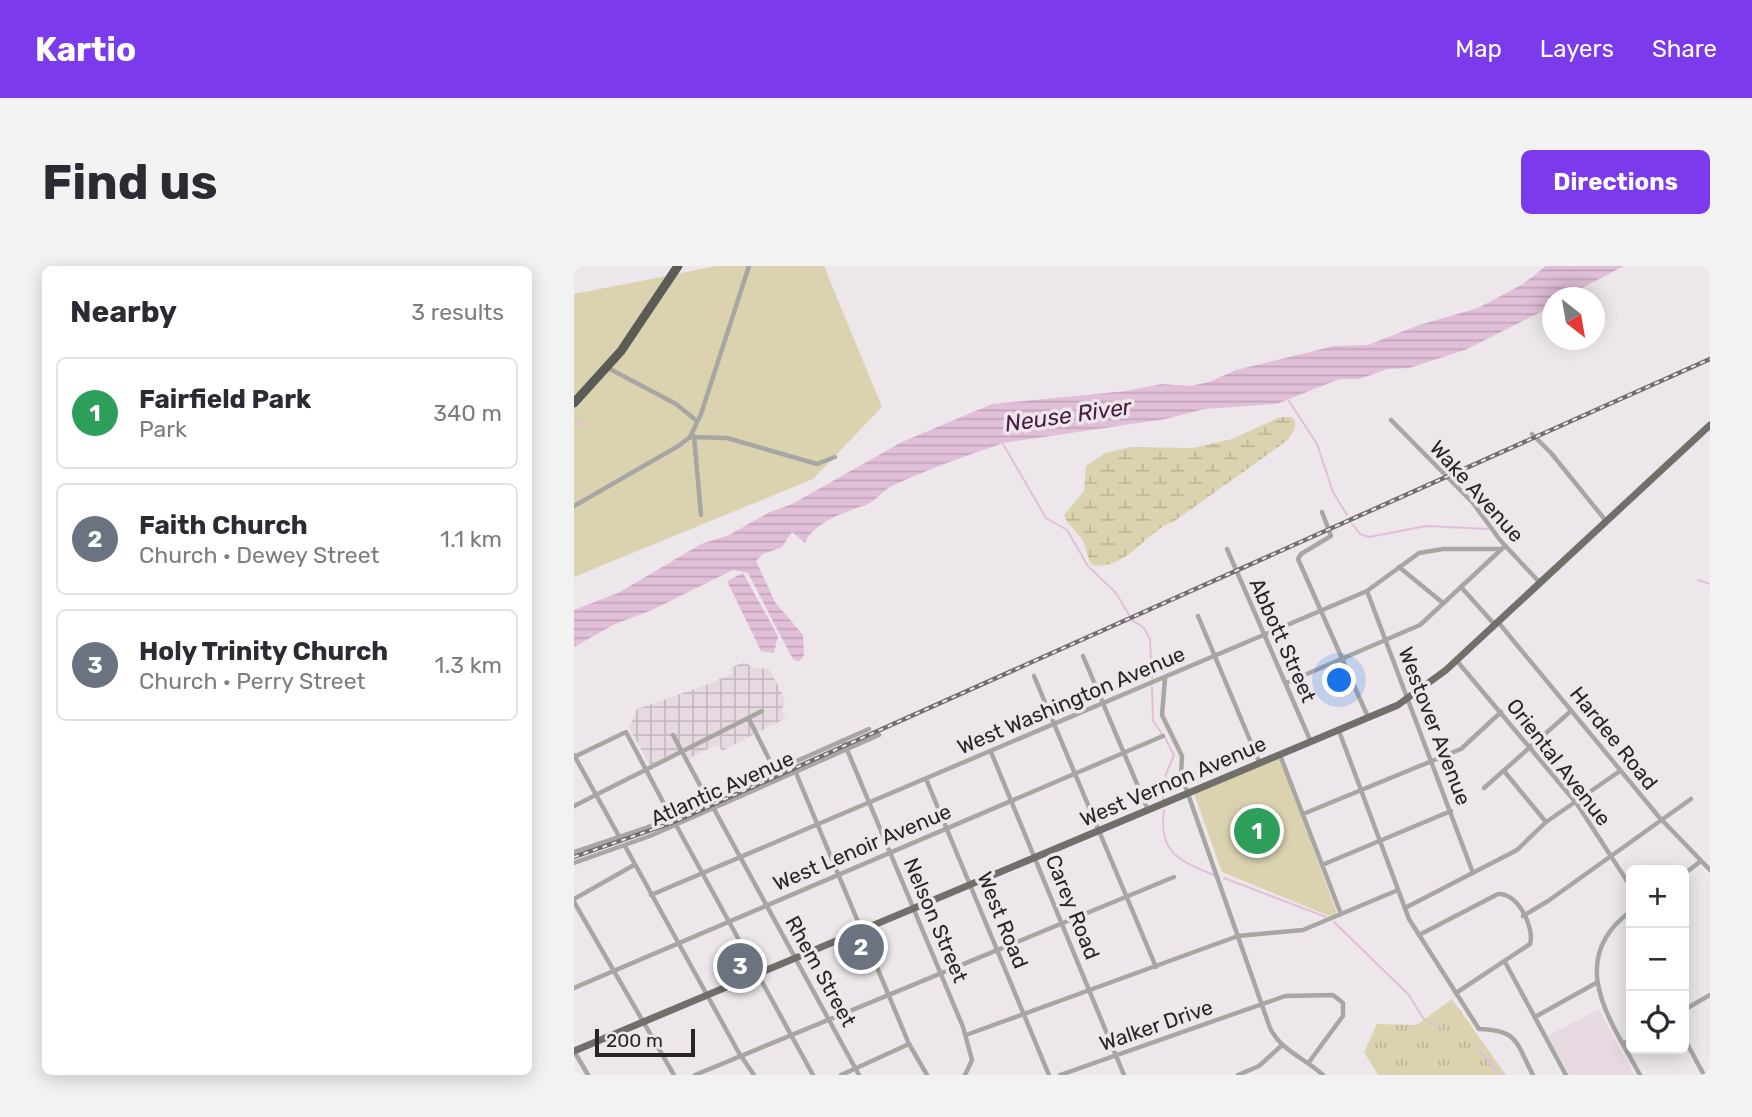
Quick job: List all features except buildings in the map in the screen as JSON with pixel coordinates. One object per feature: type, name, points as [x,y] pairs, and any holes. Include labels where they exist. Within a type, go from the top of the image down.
[{"type":"highway","points":[[574,403],[608,368],[678,266]]},
{"type":"main road","name":"West Vernon Avenue","points":[[574,1051],[1368,719],[1408,699],[1457,660],[1710,425]]},
{"type":"street","points":[[701,515],[692,437],[748,266]]},
{"type":"street","points":[[608,368],[676,404],[698,421]]},
{"type":"street","name":"Wake Avenue","points":[[1391,420],[1473,503],[1503,547],[1539,583]]},
{"type":"street","points":[[1532,435],[1552,453],[1607,521]]},
{"type":"street","points":[[574,506],[692,437],[727,438],[817,464],[835,457]]},
{"type":"street","points":[[1322,512],[1331,536],[1301,554],[1298,559],[1368,719]]},
{"type":"street","points":[[1286,683],[1420,625],[1503,547]]},
{"type":"street","name":"West Washington Avenue","points":[[651,895],[1367,591],[1411,556],[1426,551],[1503,547]]},
{"type":"street","name":"Abbott Street","points":[[1227,549],[1311,743]]},
{"type":"street","points":[[1399,567],[1443,603]]},
{"type":"street","name":"Hardee Road","points":[[1461,587],[1497,623],[1661,820],[1710,870]]},
{"type":"street","name":"Westover Avenue","points":[[1367,591],[1473,873]]},
{"type":"street","points":[[1198,617],[1260,764]]},
{"type":"street","points":[[1083,656],[1148,811]]},
{"type":"street","name":"Oriental Avenue","points":[[1457,660],[1575,802],[1626,880]]},
{"type":"street","points":[[1034,676],[1156,967]]},
{"type":"street","points":[[1165,677],[1162,715],[1182,756],[1181,774],[1190,793],[1271,1031],[1281,1046],[1309,1062],[1323,1075]]},
{"type":"street","points":[[574,806],[762,711]]},
{"type":"street","points":[[1484,788],[1572,711]]},
{"type":"street","points":[[1303,814],[1461,749],[1501,712]]},
{"type":"street","points":[[749,719],[775,771]]},
{"type":"street","name":"Atlantic Avenue","points":[[574,852],[620,838],[671,817],[869,729]]},
{"type":"street","points":[[1339,731],[1405,908],[1419,935],[1479,1029],[1498,1029],[1511,1036],[1534,1075]]},
{"type":"street","points":[[620,838],[574,756],[626,732],[671,817]]},
{"type":"street","points":[[673,735],[709,800]]},
{"type":"street","name":"Atlantic Avenue","points":[[574,863],[676,825],[879,736]]},
{"type":"street","name":"West Lenoir Avenue","points":[[574,988],[1163,736]]},
{"type":"street","name":"Nelson Street","points":[[843,740],[966,1035],[972,1059],[965,1075]]},
{"type":"street","name":"Carey Road","points":[[991,752],[1124,1075]]},
{"type":"street","points":[[1280,755],[1340,914]]},
{"type":"street","points":[[1504,771],[1546,822]]},
{"type":"street","points":[[1405,908],[1517,850],[1546,822],[1620,771]]},
{"type":"street","points":[[796,773],[909,1044],[926,1075]]},
{"type":"street","name":"West Road","points":[[926,779],[1049,1075]]},
{"type":"street","points":[[1523,916],[1690,799]]},
{"type":"street","name":"Rhem Street","points":[[714,809],[859,1075]]},
{"type":"street","points":[[1322,865],[1451,811]]},
{"type":"street","points":[[676,825],[813,1075]]},
{"type":"street","points":[[625,846],[754,1075]]},
{"type":"street","points":[[1689,870],[1701,861]]},
{"type":"street","points":[[634,865],[574,900],[674,1075]]},
{"type":"street","points":[[695,1075],[1174,877]]},
{"type":"street","points":[[966,1035],[1238,936],[1300,931],[1398,890]]},
{"type":"street","points":[[1419,935],[1501,893],[1512,897],[1531,930],[1532,941],[1528,947],[1456,993]]},
{"type":"street","points":[[1626,916],[1603,944],[1596,983],[1603,1008],[1640,1075]]},
{"type":"street","points":[[1505,962],[1566,1075]]},
{"type":"street","points":[[1535,1017],[1596,983]]},
{"type":"street","name":"Walker Drive","points":[[1060,1075],[1261,1005],[1292,996],[1331,994],[1340,999],[1344,1009],[1342,1019],[1309,1062]]},
{"type":"street","points":[[1689,1007],[1710,995]]},
{"type":"street","points":[[841,1075],[909,1044]]},
{"type":"street","points":[[1238,1075],[1259,1066],[1281,1046]]},
{"type":"street","points":[[1689,1047],[1704,1075]]},
{"type":"street","points":[[574,1051],[587,1075]]},
{"type":"shaded area","points":[[744,662],[752,667],[769,669],[785,699],[782,711],[786,718],[722,751],[718,744],[688,759],[679,750],[650,765],[629,728],[637,709],[709,684],[733,673],[730,668]]},
{"type":"shaded area","points":[[1599,1009],[1634,1075],[1570,1075],[1548,1036]]},
{"type":"green space","points":[[717,266],[824,266],[882,407],[813,479],[574,577],[574,294]]},
{"type":"green space","points":[[1280,417],[1292,417],[1294,420],[1294,428],[1288,440],[1173,522],[1163,526],[1125,557],[1104,565],[1092,565],[1083,541],[1064,515],[1084,491],[1086,466],[1105,453],[1132,447],[1193,448],[1232,439]]},
{"type":"green space","points":[[1279,756],[1337,913],[1329,916],[1222,872],[1193,791]]},
{"type":"green space","points":[[1452,999],[1506,1075],[1378,1075],[1364,1052],[1377,1024],[1417,1025]]},
{"type":"water","name":"Neuse River","points":[[1546,266],[1624,266],[1584,287],[1542,287],[1542,312],[1465,350],[1409,368],[1388,369],[1359,379],[1340,379],[1276,404],[1204,409],[1166,419],[1003,443],[892,486],[870,503],[815,529],[805,543],[792,532],[782,547],[763,554],[756,561],[775,602],[803,635],[804,655],[800,661],[794,660],[789,652],[748,573],[733,570],[652,610],[613,625],[574,647],[574,610],[620,592],[701,544],[729,535],[768,513],[792,504],[902,442],[992,404],[1126,391],[1161,384],[1191,386],[1209,382],[1236,370],[1334,346],[1368,345],[1419,325],[1478,308],[1523,284]]},
{"type":"water","points":[[743,573],[778,636],[774,653],[761,651],[727,581]]},
{"type":"waterway","points":[[1289,401],[1317,444],[1333,492],[1347,515]]},
{"type":"waterway","points":[[574,419],[589,428]]},
{"type":"waterway","points":[[1002,442],[1046,518],[1067,530],[1088,566],[1116,593],[1129,615]]},
{"type":"waterway","points":[[1352,524],[1360,534],[1369,537],[1426,526],[1488,529]]},
{"type":"waterway","points":[[1698,580],[1710,584]]},
{"type":"waterway","points":[[1132,620],[1144,628],[1150,639],[1152,678]]},
{"type":"waterway","points":[[1152,687],[1153,721],[1162,734]]},
{"type":"waterway","points":[[1163,799],[1166,774],[1174,755],[1165,738]]},
{"type":"waterway","points":[[1164,811],[1164,836],[1168,846],[1181,859],[1214,875]]},
{"type":"waterway","points":[[1224,878],[1326,917]]},
{"type":"waterway","points":[[1334,922],[1409,995],[1423,1018],[1444,1030]]},
{"type":"waterway","points":[[1478,1049],[1501,1075]]},
{"type":"railway","points":[[574,857],[674,822],[1710,359]]},
{"type":"place","name":"Fairfield Park","points":[[1257,831]]},
{"type":"place","name":"Faith Church","points":[[861,947]]},
{"type":"place","name":"Holy Trinity Church","points":[[740,966]]}]
